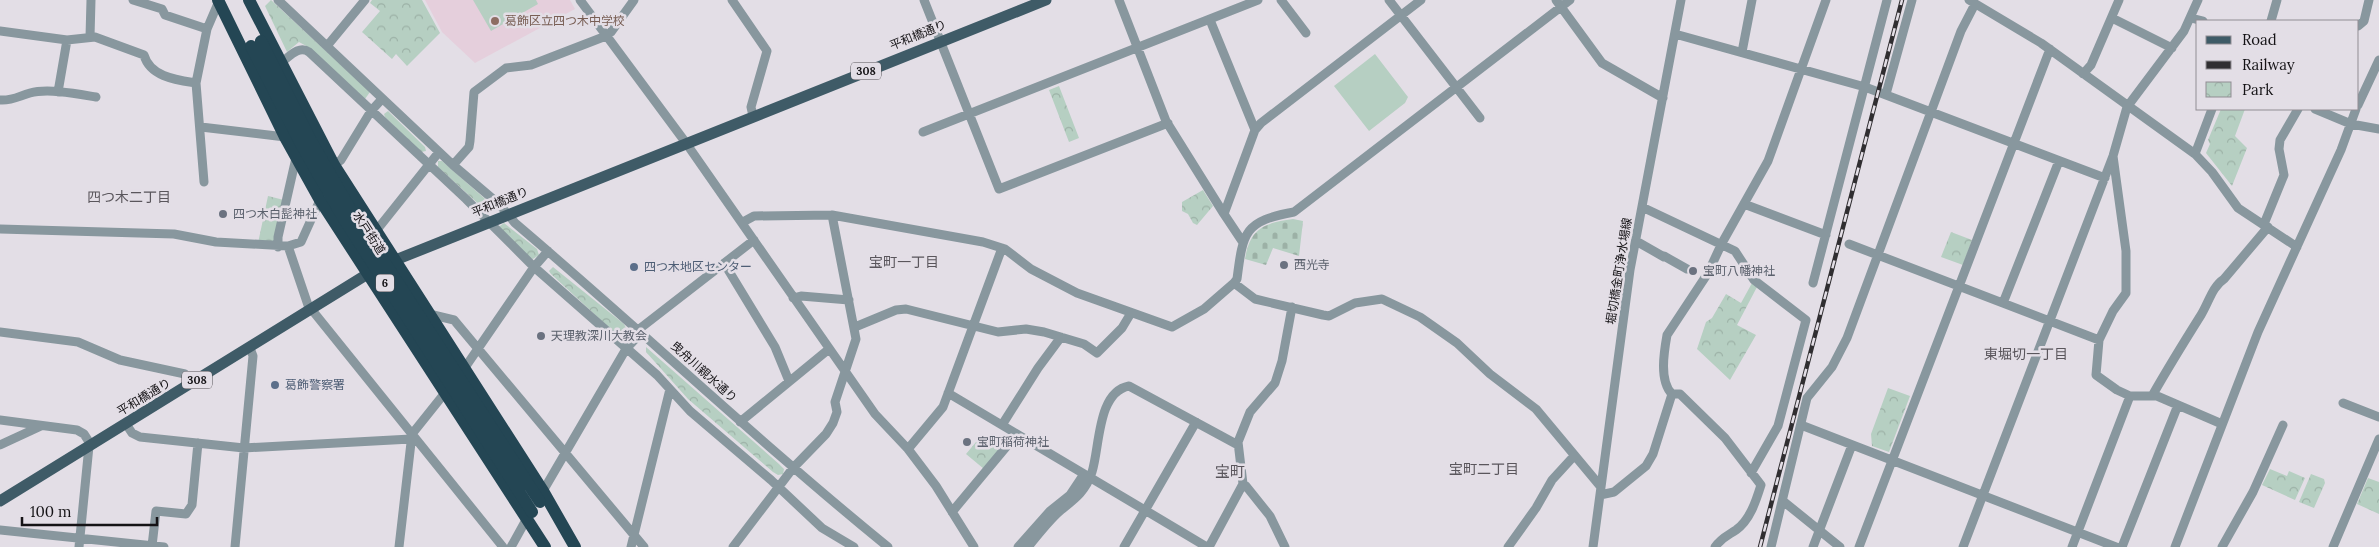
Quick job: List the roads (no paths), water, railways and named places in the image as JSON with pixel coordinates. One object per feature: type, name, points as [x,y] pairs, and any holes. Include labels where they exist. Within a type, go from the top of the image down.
[{"type":"highway","name":"水戸街道","points":[[221,0],[256,44]]},
{"type":"highway","points":[[221,0],[296,158],[320,200],[444,394],[535,506],[575,547]]},
{"type":"highway","name":"水戸街道","points":[[242,0],[256,44],[302,146],[340,212],[535,506],[569,547]]},
{"type":"highway","points":[[249,0],[334,165],[464,369],[535,506],[545,547]]},
{"type":"highway","name":"水戸街道","points":[[535,506],[554,547]]},
{"type":"main road","name":"平和橋通り","points":[[0,501],[394,259],[1046,0]]},
{"type":"street","points":[[90,37],[91,0]]},
{"type":"street","points":[[132,0],[162,9],[165,15],[207,29]]},
{"type":"street","points":[[204,182],[196,83],[207,29],[221,0]]},
{"type":"street","name":"曳舟川親水通り","points":[[278,0],[439,152],[548,251],[792,468],[888,547]]},
{"type":"street","points":[[327,46],[365,0]]},
{"type":"street","points":[[580,0],[743,222],[875,414],[908,449],[936,486],[974,547]]},
{"type":"street","points":[[453,165],[469,147],[474,92],[506,68],[531,65],[606,36],[634,0]]},
{"type":"street","points":[[732,0],[767,51],[750,107],[753,116]]},
{"type":"street","points":[[924,0],[999,190],[1168,123]]},
{"type":"street","points":[[1119,0],[1168,123],[1242,241]]},
{"type":"street","points":[[924,132],[1258,0]]},
{"type":"street","points":[[1281,0],[1306,33]]},
{"type":"street","points":[[1389,0],[1480,118]]},
{"type":"street","points":[[1224,214],[1254,130],[1421,0]]},
{"type":"street","points":[[743,222],[754,216],[832,215],[983,242],[1002,248],[1031,269],[1077,293],[1172,327],[1204,309],[1234,283],[1237,279],[1242,241],[1257,225],[1269,217],[1294,212],[1456,87],[1559,3],[1570,0]]},
{"type":"street","name":"堀切橋金町浄水場線","points":[[1593,547],[1622,330],[1636,242],[1681,0]]},
{"type":"street","points":[[1742,52],[1752,0]]},
{"type":"street","points":[[1714,547],[1724,536],[1737,529],[1755,505],[1760,485],[1725,438],[1695,406],[1680,394],[1672,394],[1666,389],[1664,380],[1667,336],[1708,273],[1768,161],[1826,0]]},
{"type":"street","points":[[1813,283],[1887,0]]},
{"type":"street","points":[[1886,94],[1912,0]]},
{"type":"street","points":[[2083,74],[2091,65],[2119,0]]},
{"type":"street","points":[[1963,547],[2105,178],[2127,107],[2172,48],[2191,18],[2198,0]]},
{"type":"street","points":[[2271,20],[2277,0]]},
{"type":"street","points":[[2359,25],[2364,21],[2369,0]]},
{"type":"street","points":[[1771,547],[1808,394],[1840,354],[1972,2],[2014,25],[2050,49],[2127,107],[2195,154],[2212,172],[2238,208],[2297,247]]},
{"type":"street","points":[[1559,3],[1602,63],[1663,98]]},
{"type":"street","points":[[2112,18],[2172,48]]},
{"type":"street","points":[[2191,18],[2199,20]]},
{"type":"street","points":[[1210,20],[1254,130]]},
{"type":"street","points":[[0,31],[67,40],[90,37],[109,41],[144,55],[146,62],[151,68],[164,76],[196,83]]},
{"type":"street","points":[[1675,34],[1802,68],[1886,94],[1931,113],[2105,178]]},
{"type":"street","points":[[58,92],[67,40]]},
{"type":"street","points":[[282,62],[304,48],[429,164],[534,267],[657,375],[690,411],[822,528],[854,547]]},
{"type":"street","points":[[1859,547],[2050,49]]},
{"type":"street","points":[[2359,103],[2379,60]]},
{"type":"street","points":[[0,100],[9,101],[30,93],[58,92],[96,97]]},
{"type":"street","points":[[334,165],[341,160],[371,111],[382,99]]},
{"type":"street","points":[[2195,154],[2212,110]]},
{"type":"street","points":[[2152,396],[2186,335],[2201,315],[2216,284],[2224,279],[2266,226],[2284,175],[2279,149],[2280,140],[2297,110]]},
{"type":"street","points":[[2317,110],[2351,124],[2379,129]]},
{"type":"street","points":[[2175,547],[2258,332],[2356,110]]},
{"type":"street","points":[[201,127],[285,137]]},
{"type":"street","points":[[376,231],[439,152]]},
{"type":"street","points":[[2113,156],[2126,251],[2126,293],[2113,311],[2099,340],[2096,375],[2117,390],[2130,396],[2157,396],[2222,424]]},
{"type":"street","points":[[296,158],[278,237],[311,310],[411,436],[503,547]]},
{"type":"street","points":[[2003,303],[2059,161]]},
{"type":"street","points":[[0,229],[174,234],[216,242],[296,245],[303,239],[320,200]]},
{"type":"street","points":[[1744,204],[1826,235]]},
{"type":"street","points":[[1642,206],[1735,251],[1754,280],[1806,320],[1778,426],[1751,473]]},
{"type":"street","points":[[738,545],[792,468],[826,434],[837,412],[835,402],[856,339],[832,215]]},
{"type":"street","points":[[511,547],[626,349],[640,332],[754,240]]},
{"type":"street","points":[[1636,242],[1687,269]]},
{"type":"street","points":[[1849,244],[2099,340]]},
{"type":"street","points":[[908,449],[943,406],[1002,248]]},
{"type":"street","points":[[464,369],[479,350],[534,267],[548,251]]},
{"type":"street","points":[[724,263],[775,347],[789,381]]},
{"type":"street","points":[[1234,283],[1255,299],[1329,316],[1355,303],[1382,299],[1409,311],[1457,343],[1490,374],[1536,409],[1554,429],[1601,491],[1614,492],[1646,466],[1653,454],[1672,394]]},
{"type":"street","points":[[794,298],[801,296],[849,300]]},
{"type":"street","points":[[1285,547],[1270,516],[1243,484],[1238,445],[1250,412],[1274,383],[1282,362],[1292,307]]},
{"type":"street","points":[[855,327],[896,310],[906,309],[998,332],[1026,329],[1061,337],[1084,344],[1097,353],[1122,328],[1131,313]]},
{"type":"street","points":[[429,314],[454,320],[635,533],[644,547]]},
{"type":"street","points":[[0,332],[78,342],[120,360],[185,374],[192,384]]},
{"type":"street","points":[[1002,425],[1038,368],[1061,337]]},
{"type":"street","points":[[234,547],[254,356],[250,348]]},
{"type":"street","points":[[740,422],[829,349]]},
{"type":"street","points":[[1028,547],[1061,510],[1076,499],[1098,449],[1100,424],[1109,399],[1126,387],[1129,386],[1238,445]]},
{"type":"street","points":[[631,547],[670,389]]},
{"type":"street","points":[[948,393],[1208,547],[1243,484]]},
{"type":"street","points":[[399,547],[411,436],[444,394]]},
{"type":"street","points":[[2072,547],[2130,396]]},
{"type":"street","points":[[2343,403],[2379,417]]},
{"type":"street","points":[[2122,547],[2178,405]]},
{"type":"street","points":[[0,420],[81,431],[90,445],[79,543]]},
{"type":"street","points":[[1124,547],[1196,422]]},
{"type":"street","points":[[126,424],[132,433],[140,437],[244,448],[411,436]]},
{"type":"street","points":[[0,445],[42,425]]},
{"type":"street","points":[[1801,425],[2116,547]]},
{"type":"street","points":[[2222,547],[2253,492],[2283,425]]},
{"type":"street","points":[[952,512],[1018,434]]},
{"type":"street","points":[[2332,547],[2379,439]]},
{"type":"street","points":[[152,546],[156,511],[186,514],[192,505],[198,443]]},
{"type":"street","points":[[1813,547],[1852,446]]},
{"type":"street","points":[[1508,547],[1536,508],[1552,480],[1574,456]]},
{"type":"street","points":[[1018,547],[1050,511],[1087,476]]},
{"type":"street","points":[[1783,501],[1819,532],[1840,547]]},
{"type":"street","points":[[0,530],[79,543],[164,547]]},
{"type":"railway","points":[[1760,547],[1902,0]]},
{"type":"place","name":"葛飾区立四つ木中学校","points":[[495,21]]},
{"type":"place","name":"四つ木白髭神社","points":[[223,214]]},
{"type":"place","name":"西光寺","points":[[1284,265]]},
{"type":"place","name":"四つ木地区センター","points":[[634,267]]},
{"type":"place","name":"宝町八幡神社","points":[[1693,271]]},
{"type":"place","name":"天理教深川大教会","points":[[541,336]]},
{"type":"place","name":"葛飾警察署","points":[[275,385]]},
{"type":"place","name":"宝町稲荷神社","points":[[967,442]]},
{"type":"district","name":"四つ木二丁目","points":[[129,197]]},
{"type":"district","name":"宝町一丁目","points":[[904,262]]},
{"type":"district","name":"東堀切一丁目","points":[[2026,354]]},
{"type":"district","name":"宝町二丁目","points":[[1484,469]]},
{"type":"district","name":"宝町","points":[[1230,472]]}]
